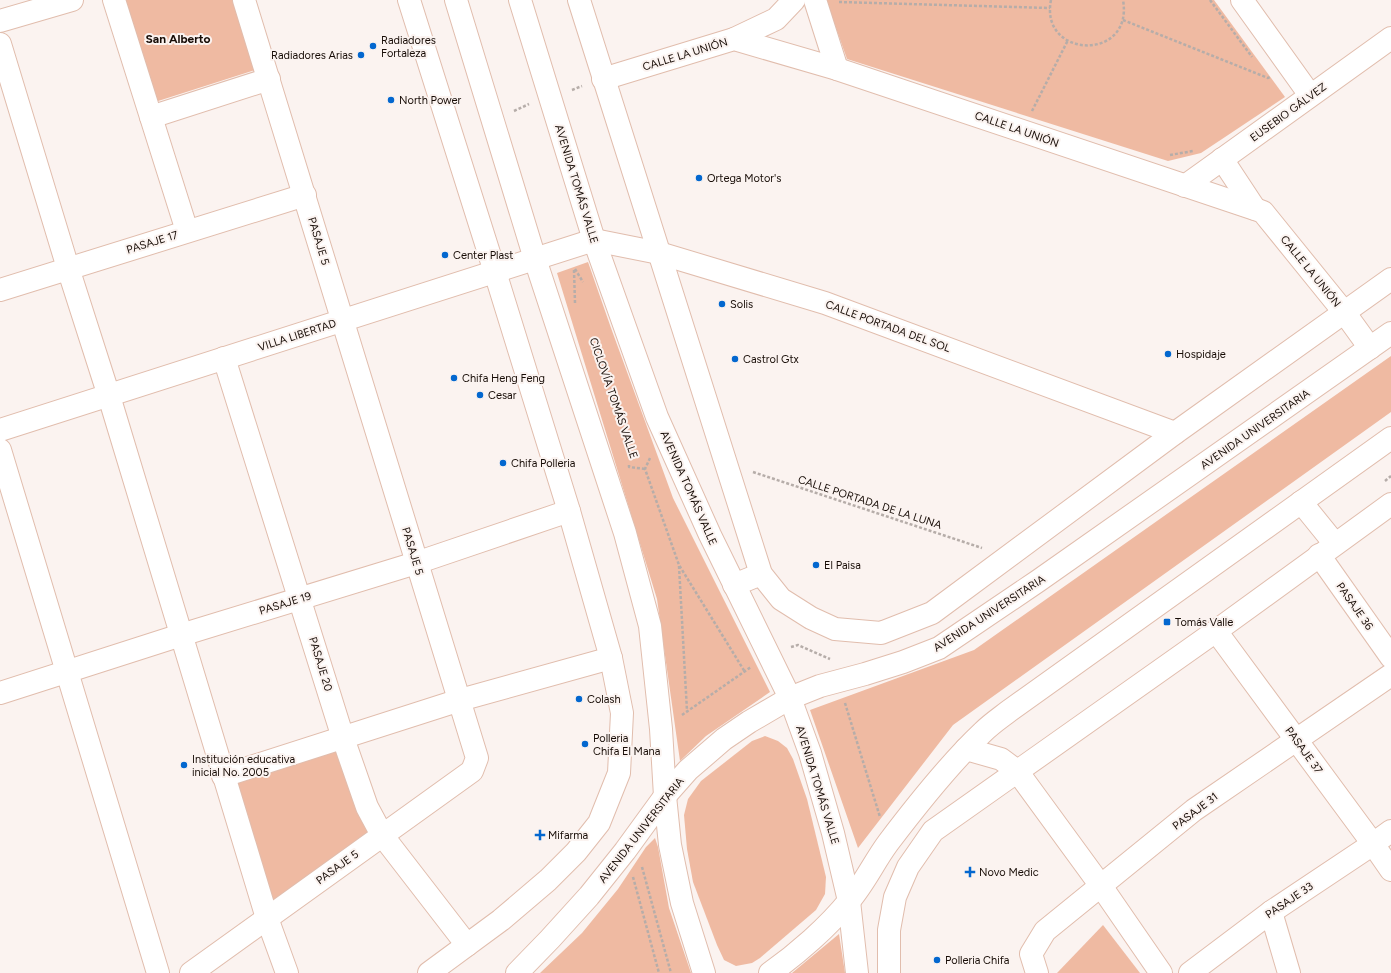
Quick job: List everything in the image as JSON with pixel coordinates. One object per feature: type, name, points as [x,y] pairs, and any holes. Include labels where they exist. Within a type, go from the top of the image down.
[{"type":"street","points":[[0,21],[72,0]]},
{"type":"street","points":[[114,0],[187,231]]},
{"type":"street","name":"PASAJE 5","points":[[191,973],[472,771],[477,758],[416,564],[305,195],[244,0]]},
{"type":"street","points":[[409,0],[569,511],[611,658],[622,713],[619,773],[612,794],[599,823],[576,852],[528,898],[501,920],[429,973]]},
{"type":"street","points":[[456,0],[535,259],[624,533],[650,626],[661,729],[670,845],[682,903],[704,973]]},
{"type":"street","name":"AVENIDA TOMÁS VALLE","points":[[520,0],[594,240],[657,417],[710,535],[790,698],[820,786],[833,833],[849,901],[856,973]]},
{"type":"street","points":[[579,0],[761,574],[781,599],[811,618],[835,628],[881,633],[932,613],[1175,433],[1391,279]]},
{"type":"street","points":[[734,39],[776,19],[794,0]]},
{"type":"street","points":[[1242,0],[1310,95]]},
{"type":"street","points":[[825,1],[837,70]]},
{"type":"street","name":"EUSEBIO GÁLVEZ","points":[[1185,186],[1391,38]]},
{"type":"street","name":"CALLE LA UNIÓN","points":[[604,79],[734,39],[837,70],[1263,212],[1344,312],[1370,348]]},
{"type":"street","points":[[0,44],[68,268],[110,396],[223,776],[267,918],[287,973]]},
{"type":"street","points":[[151,116],[269,79]]},
{"type":"street","points":[[1222,159],[1255,210]]},
{"type":"street","name":"PASAJE 17","points":[[0,290],[305,195]]},
{"type":"street","name":"VILLA LIBERTAD","points":[[0,430],[594,240]]},
{"type":"street","name":"CALLE PORTADA DEL SOL","points":[[594,240],[659,253],[825,303],[1175,433]]},
{"type":"street","name":"AVENIDA UNIVERSITARIA","points":[[517,973],[589,896],[634,839],[665,796],[688,770],[724,739],[749,722],[790,698],[820,686],[903,662],[939,648],[1038,581],[1391,334]]},
{"type":"street","name":"PASAJE 20","points":[[224,358],[301,598],[343,738],[367,807],[382,835],[466,945]]},
{"type":"street","points":[[770,973],[788,960],[815,936],[849,901],[888,844],[915,809],[966,749],[984,731],[1009,711],[1391,438]]},
{"type":"street","points":[[0,450],[158,973]]},
{"type":"street","name":"PASAJE 36","points":[[1301,502],[1327,550],[1391,657]]},
{"type":"street","points":[[889,973],[889,930],[895,898],[908,867],[933,831],[1216,631],[1391,504]]},
{"type":"street","name":"PASAJE 19","points":[[0,693],[181,635],[416,564],[569,511]]},
{"type":"street","points":[[734,585],[761,574]]},
{"type":"street","name":"PASAJE 37","points":[[1216,631],[1391,870]]},
{"type":"street","points":[[223,776],[460,700],[611,658]]},
{"type":"street","name":"PASAJE 31","points":[[1037,973],[1032,954],[1045,931],[1194,810],[1391,675]]},
{"type":"street","points":[[966,749],[1000,759],[1017,771],[1101,886],[1161,973]]},
{"type":"street","name":"PASAJE 33","points":[[1190,973],[1271,912],[1373,844],[1391,830]]},
{"type":"street","points":[[1271,912],[1289,973]]},
{"type":"path","points":[[1051,0],[1050,14],[1054,26],[1062,36],[1072,43],[1084,46],[1096,45],[1108,40],[1117,31],[1123,20],[1125,8],[1123,0]]},
{"type":"path","points":[[1210,0],[1254,60]]},
{"type":"path","points":[[825,1],[1050,8]]},
{"type":"path","points":[[1123,20],[1268,78]]},
{"type":"path","points":[[1039,115],[1031,112],[1068,40]]},
{"type":"path","points":[[1263,72],[1272,84]]},
{"type":"path","points":[[1166,154],[1174,155],[1194,151]]},
{"type":"path","points":[[574,267],[575,307]]},
{"type":"path","name":"CICLOVÍA TOMÁS VALLE","points":[[628,462],[629,467],[645,469],[679,565],[745,672]]},
{"type":"path","name":"CALLE PORTADA DE LA LUNA","points":[[726,463],[1008,557]]},
{"type":"path","name":"CICLOVÍA TOMÁS VALLE","points":[[679,565],[687,711]]},
{"type":"path","points":[[661,729],[769,655],[798,645],[831,660],[888,844]]},
{"type":"path","points":[[634,839],[671,973]]},
{"type":"path","points":[[632,876],[659,973]]},
{"type":"shaded area","points":[[124,0],[234,0],[255,70],[155,102]]},
{"type":"shaded area","points":[[826,0],[1214,0],[1285,97],[1201,153],[1168,161],[847,59]]},
{"type":"shaded area","points":[[588,262],[673,498],[770,692],[706,736],[680,761],[657,599],[557,273]]},
{"type":"shaded area","points":[[1391,356],[1391,412],[953,725],[858,848],[810,710],[974,650]]},
{"type":"shaded area","points":[[765,736],[778,741],[787,748],[793,759],[807,799],[826,877],[825,894],[816,910],[760,958],[752,963],[736,966],[724,960],[693,882],[687,849],[684,815],[688,799],[701,781],[752,741]]},
{"type":"shaded area","points":[[339,746],[374,834],[271,905],[233,780]]},
{"type":"shaded area","points":[[655,838],[669,908],[691,973],[540,973],[582,933],[618,889],[646,847]]},
{"type":"shaded area","points":[[1103,925],[1140,973],[1057,973]]},
{"type":"shaded area","points":[[839,934],[845,973],[792,973]]},
{"type":"place","name":"Radiadores Fortaleza","points":[[373,46]]},
{"type":"place","name":"Radiadores Arias","points":[[361,55]]},
{"type":"place","name":"North Power","points":[[391,100]]},
{"type":"place","name":"Ortega Motor's","points":[[699,178]]},
{"type":"place","name":"Center Plast","points":[[445,255]]},
{"type":"place","name":"Solis","points":[[722,304]]},
{"type":"place","name":"Hospidaje","points":[[1168,354]]},
{"type":"place","name":"Castrol Gtx","points":[[735,359]]},
{"type":"place","name":"Chifa Heng Feng","points":[[454,378]]},
{"type":"place","name":"Cesar","points":[[480,395]]},
{"type":"place","name":"Chifa Polleria","points":[[503,463]]},
{"type":"place","name":"El Paisa","points":[[816,565]]},
{"type":"place","name":"Tomás Valle","points":[[1167,622]]},
{"type":"place","name":"Colash","points":[[579,699]]},
{"type":"place","name":"Polleria Chifa El Mana","points":[[585,744]]},
{"type":"place","name":"Institución educativa inicial No. 2005","points":[[184,765]]},
{"type":"place","name":"Mifarma","points":[[540,835]]},
{"type":"place","name":"Novo Medic","points":[[970,872]]},
{"type":"place","name":"Polleria Chifa","points":[[937,960]]},
{"type":"district","name":"San Alberto","points":[[178,39]]}]
